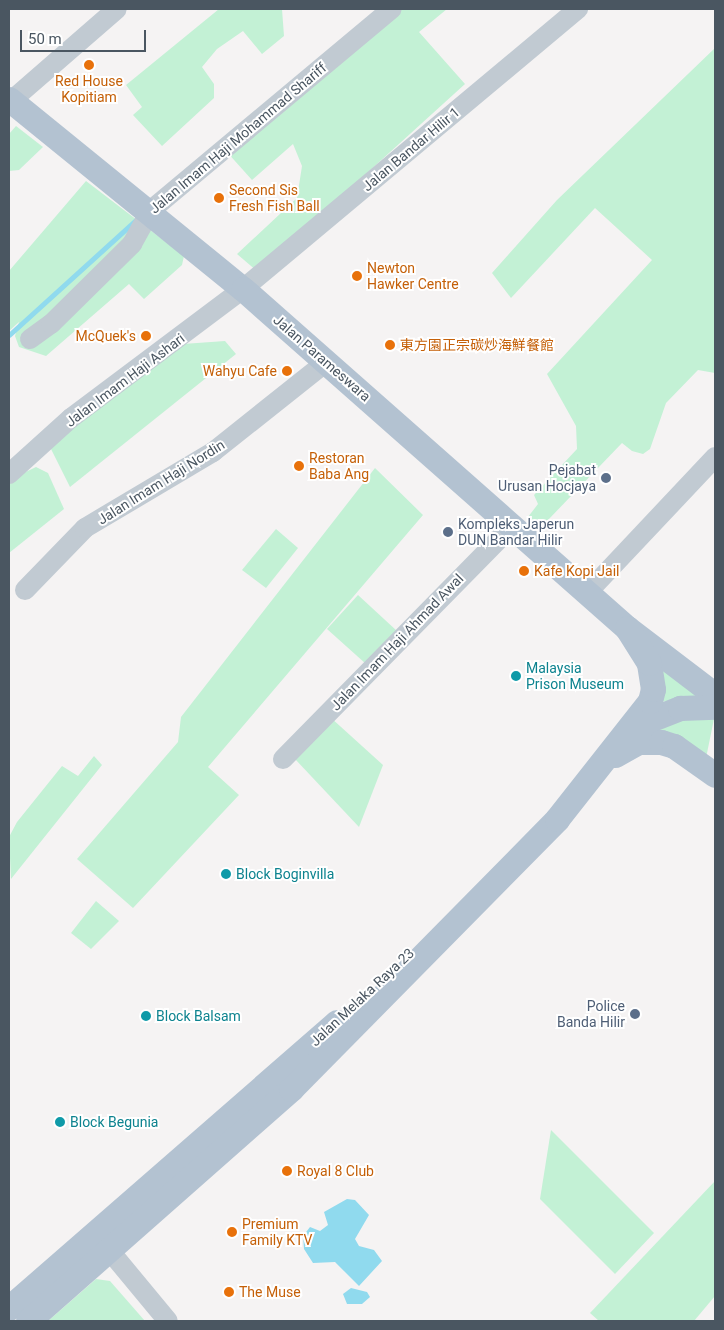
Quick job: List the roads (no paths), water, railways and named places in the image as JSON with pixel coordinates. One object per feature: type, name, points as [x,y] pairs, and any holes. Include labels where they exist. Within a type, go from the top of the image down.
[{"type":"main road","name":"Jalan Parameswara","points":[[10,100],[150,211],[244,289],[627,628],[715,695]]},
{"type":"main road","points":[[606,763],[635,726],[650,701],[653,678],[627,628]]},
{"type":"main road","name":"Jalan Melaka Raya 23","points":[[9,1308],[284,1082],[445,919],[603,744],[635,726],[680,708],[715,707]]},
{"type":"main road","points":[[606,763],[638,742],[661,742],[680,749],[715,776]]},
{"type":"main road","name":"Jalan Melaka Raya 23","points":[[28,1321],[109,1250],[284,1082],[524,857],[606,763]]},
{"type":"street","points":[[10,100],[117,9]]},
{"type":"street","name":"Jalan Imam Haji Mohammad Shariff","points":[[30,339],[51,324],[132,244],[150,211],[392,9]]},
{"type":"street","name":"Jalan Bandar Hilir 1","points":[[244,289],[578,9]]},
{"type":"street","name":"Jalan Imam Haji Ashari","points":[[9,474],[71,418],[244,289]]},
{"type":"street","name":"Jalan Imam Haji Nordin","points":[[25,590],[85,528],[213,452],[326,362]]},
{"type":"street","points":[[587,592],[715,457]]},
{"type":"street","name":"Jalan Imam Haji Ahmad Awal","points":[[283,759],[512,526]]},
{"type":"street","points":[[109,1250],[168,1321]]},
{"type":"water","points":[[347,1199],[355,1200],[369,1215],[355,1239],[359,1246],[374,1250],[382,1261],[359,1286],[335,1262],[313,1263],[304,1249],[303,1236],[310,1227],[320,1231],[328,1225],[324,1212]]},
{"type":"water","points":[[351,1288],[367,1292],[370,1297],[362,1304],[347,1304],[343,1294]]},
{"type":"waterway","points":[[9,335],[136,220]]},
{"type":"place","name":"Red House Kopitiam","points":[[89,65]]},
{"type":"place","name":"Second Sis Fresh Fish Ball","points":[[219,198]]},
{"type":"place","name":"Newton Hawker Centre","points":[[357,276]]},
{"type":"place","name":"McQuek's","points":[[146,336]]},
{"type":"place","name":"東方園正宗碳炒海鮮餐館","points":[[390,345]]},
{"type":"place","name":"Wahyu Cafe","points":[[287,371]]},
{"type":"place","name":"Restoran Baba Ang","points":[[299,466]]},
{"type":"place","name":"Pejabat Urusan Hocjaya","points":[[606,478]]},
{"type":"place","name":"Kompleks Japerun DUN Bandar Hilir","points":[[448,532]]},
{"type":"place","name":"Kafe Kopi Jail","points":[[524,571]]},
{"type":"place","name":"Malaysia Prison Museum","points":[[516,676]]},
{"type":"place","name":"Block Boginvilla","points":[[226,874]]},
{"type":"place","name":"Police Banda Hilir","points":[[635,1014]]},
{"type":"place","name":"Block Balsam","points":[[146,1016]]},
{"type":"place","name":"Block Begunia","points":[[60,1122]]},
{"type":"place","name":"Royal 8 Club","points":[[287,1171]]},
{"type":"place","name":"Premium Family KTV","points":[[232,1232]]},
{"type":"place","name":"The Muse","points":[[229,1292]]}]
